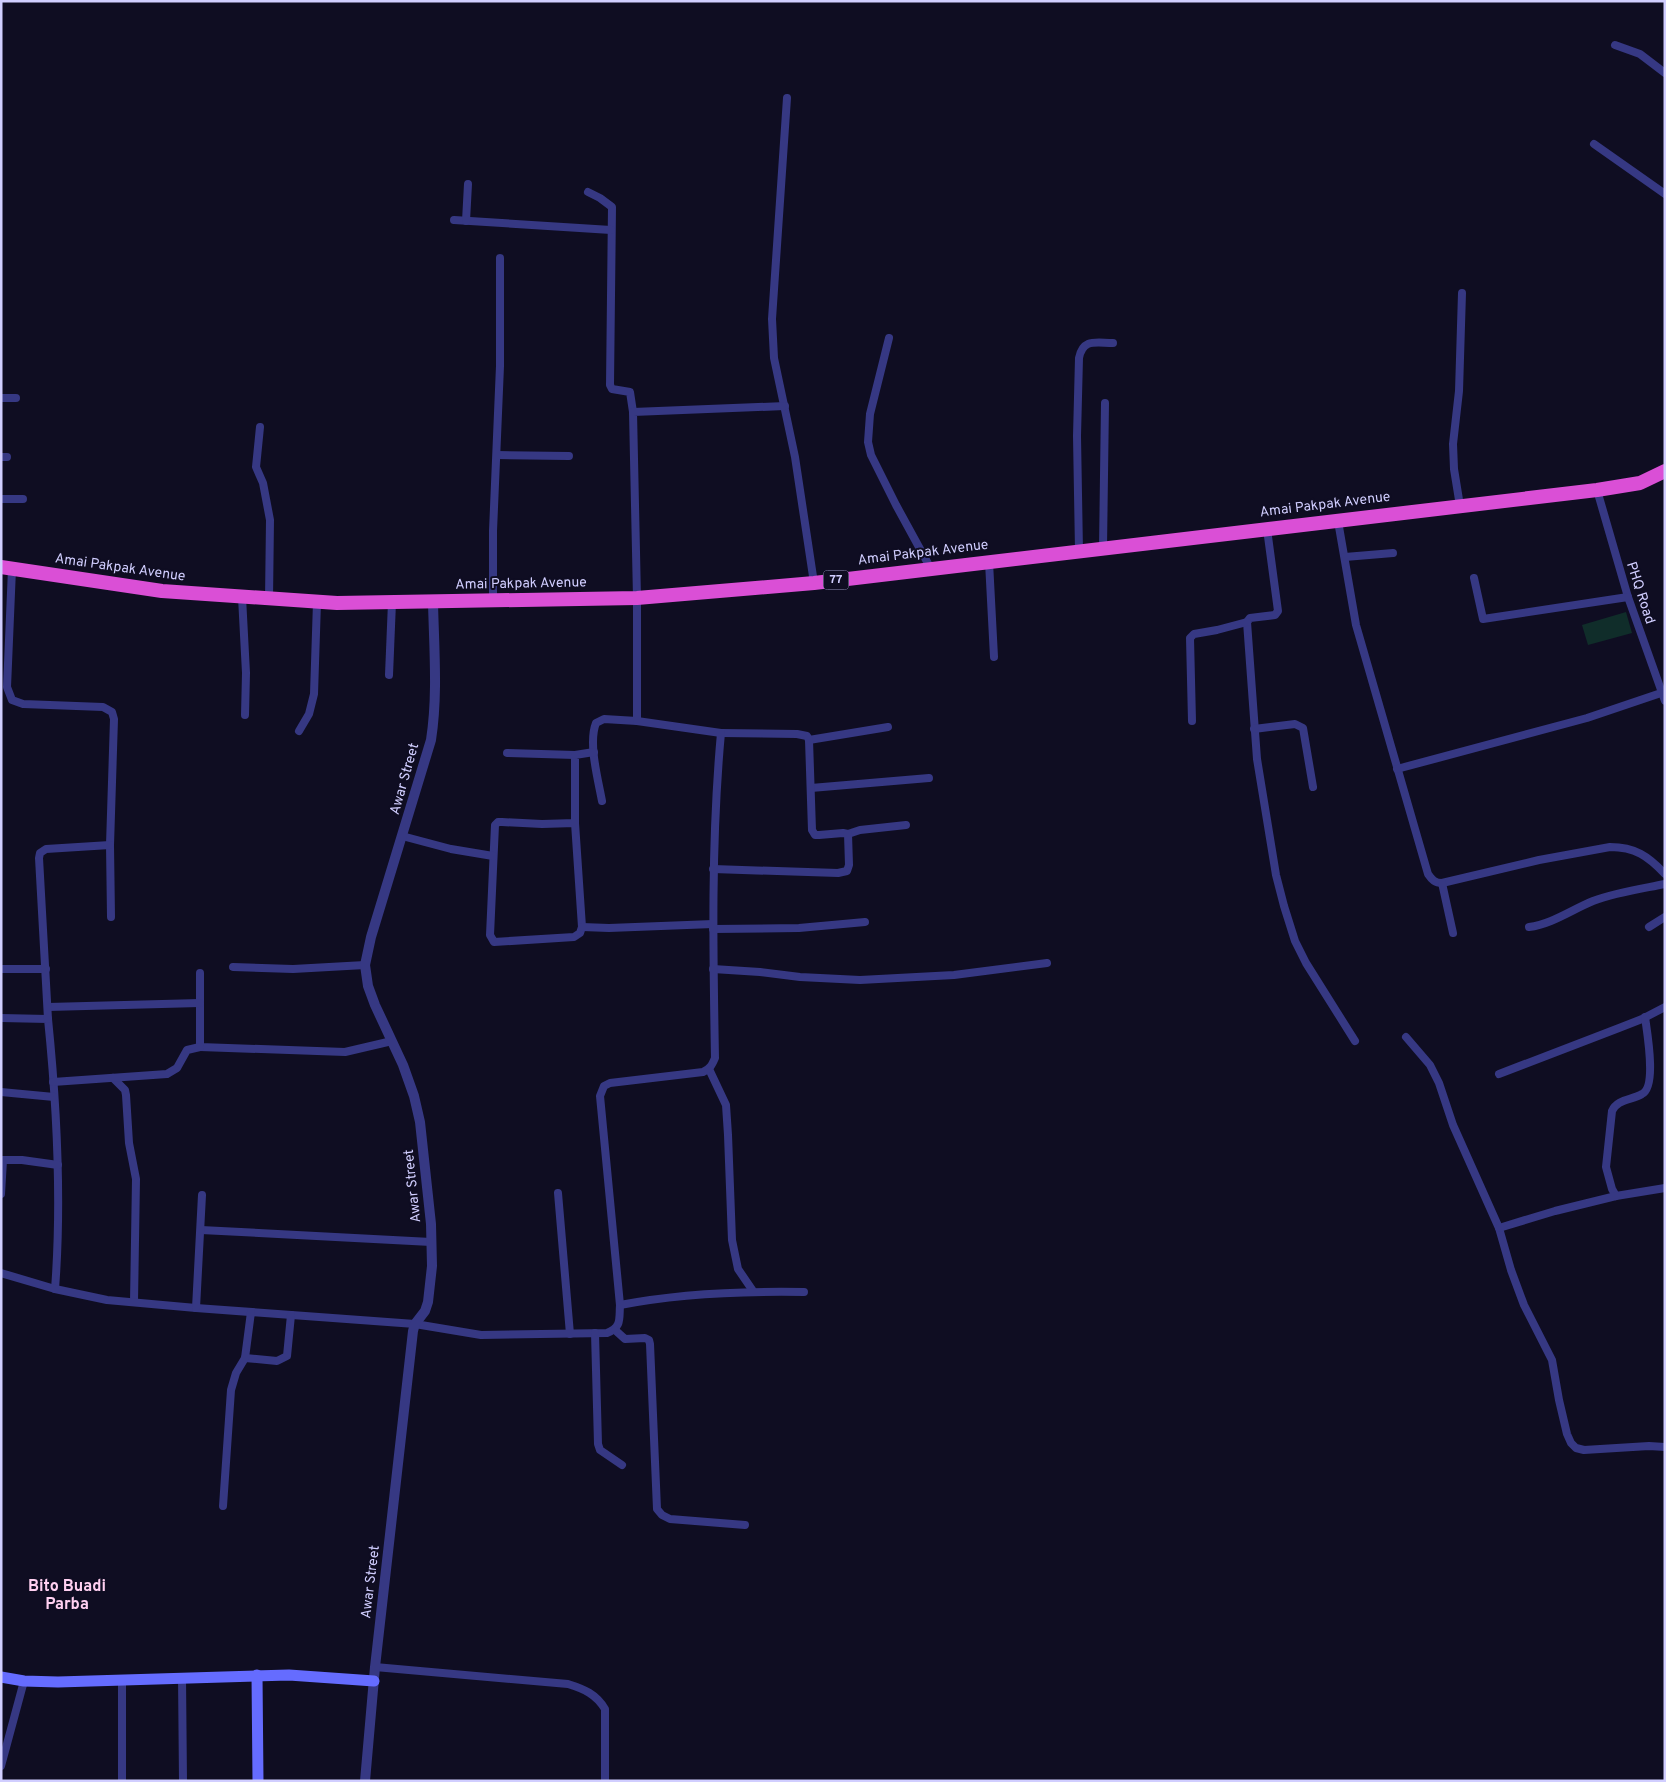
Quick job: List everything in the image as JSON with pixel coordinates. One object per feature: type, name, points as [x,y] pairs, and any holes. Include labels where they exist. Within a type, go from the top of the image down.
[{"type":"highway","name":"Amai Pakpak Avenue","points":[[7,568],[162,591],[317,602],[637,598],[814,583],[1597,490],[1640,483],[1665,471]]},
{"type":"main road","points":[[257,1675],[258,1781]]},
{"type":"main road","points":[[1,1677],[24,1681],[58,1682],[309,1675],[374,1682]]},
{"type":"street","points":[[1615,44],[1640,54],[1665,73]]},
{"type":"street","points":[[787,98],[772,319],[776,371],[785,406],[814,583]]},
{"type":"street","points":[[1594,144],[1665,194]]},
{"type":"street","points":[[466,221],[468,184]]},
{"type":"street","points":[[588,192],[612,206],[610,384],[612,390],[630,392],[633,412],[637,598],[637,721]]},
{"type":"street","points":[[454,220],[611,230]]},
{"type":"street","points":[[493,601],[492,559],[500,366],[500,258]]},
{"type":"street","points":[[1460,506],[1454,469],[1453,444],[1458,398],[1462,293]]},
{"type":"street","points":[[889,338],[870,414],[868,442],[871,454],[896,505],[931,569]]},
{"type":"street","points":[[1078,551],[1077,436],[1079,358],[1084,345],[1089,343],[1113,343]]},
{"type":"street","points":[[1,398],[16,398]]},
{"type":"street","points":[[1103,548],[1105,403]]},
{"type":"street","points":[[633,412],[785,406]]},
{"type":"street","points":[[260,427],[256,467],[262,483],[270,520],[269,599]]},
{"type":"street","points":[[497,455],[568,456]]},
{"type":"street","name":"PHQ Road","points":[[1597,490],[1628,597],[1663,697]]},
{"type":"street","points":[[1,499],[23,499]]},
{"type":"street","points":[[1338,521],[1346,557],[1356,625],[1428,874],[1437,883],[1442,883],[1539,860],[1610,847],[1621,847],[1644,854],[1665,874]]},
{"type":"street","points":[[1192,721],[1190,638],[1194,634],[1247,622],[1250,618],[1275,615],[1278,611],[1267,529]]},
{"type":"street","points":[[1346,557],[1393,553]]},
{"type":"street","points":[[989,562],[994,657]]},
{"type":"street","points":[[7,568],[6,687],[12,700],[23,704],[103,707],[112,712],[114,719],[110,845],[111,917]]},
{"type":"street","points":[[1474,578],[1483,619],[1628,597]]},
{"type":"street","points":[[242,597],[246,647],[245,715]]},
{"type":"street","points":[[299,731],[312,706],[314,694],[317,602]]},
{"type":"street","points":[[388,676],[392,602]]},
{"type":"street","name":"Awar Street","points":[[365,1781],[375,1668],[413,1331],[415,1324],[426,1311],[432,1266],[431,1224],[420,1122],[404,1065],[372,998],[365,966],[369,944],[423,768],[434,721],[433,602]]},
{"type":"street","points":[[1247,622],[1257,759],[1269,837],[1284,906],[1295,941],[1306,963],[1354,1041]]},
{"type":"street","points":[[1397,769],[1663,697]]},
{"type":"street","points":[[602,801],[594,752],[594,729],[599,721],[604,719],[637,721],[721,733],[797,734],[806,736],[809,740],[813,833],[819,836],[848,834],[860,830],[906,825]]},
{"type":"street","points":[[1254,729],[1295,724],[1301,726],[1303,728],[1313,787]]},
{"type":"street","points":[[809,740],[888,727]]},
{"type":"street","points":[[1,1273],[88,1297],[196,1308],[415,1324],[481,1334],[607,1333],[615,1330],[618,1326],[620,1305],[600,1096],[601,1090],[610,1083],[703,1072],[709,1069],[714,1058],[713,869],[715,806],[721,733]]},
{"type":"street","points":[[507,752],[575,755],[594,752]]},
{"type":"street","points":[[575,755],[575,823],[582,927],[580,934],[574,938],[494,942],[490,935],[494,828],[498,822],[575,823]]},
{"type":"street","points":[[811,788],[929,778]]},
{"type":"street","points":[[713,869],[838,873],[847,871],[850,864],[848,834]]},
{"type":"street","points":[[402,836],[451,849],[493,856]]},
{"type":"street","points":[[55,1289],[58,1250],[58,1165],[39,858],[40,853],[46,849],[110,845]]},
{"type":"street","points":[[1442,883],[1453,933]]},
{"type":"street","points":[[1529,927],[1545,924],[1582,906],[1623,891],[1665,884]]},
{"type":"street","points":[[1649,926],[1665,916]]},
{"type":"street","points":[[582,927],[799,928],[865,922]]},
{"type":"street","points":[[713,969],[860,980],[954,975],[1047,963]]},
{"type":"street","points":[[233,967],[293,969],[365,966]]},
{"type":"street","points":[[1,969],[46,969]]},
{"type":"street","points":[[200,972],[200,1047]]},
{"type":"street","points":[[48,1007],[200,1003]]},
{"type":"street","points":[[1499,1074],[1645,1017],[1665,1007]]},
{"type":"street","points":[[1616,1196],[1606,1167],[1612,1111],[1617,1104],[1644,1094],[1649,1086],[1650,1053],[1645,1017]]},
{"type":"street","points":[[1,1018],[48,1019]]},
{"type":"street","points":[[1406,1038],[1430,1065],[1439,1083],[1453,1125],[1499,1228],[1510,1270],[1524,1305],[1535,1329],[1546,1344],[1552,1360],[1559,1400],[1571,1443],[1576,1448],[1584,1450],[1649,1446],[1665,1447]]},
{"type":"street","points":[[53,1082],[168,1074],[177,1068],[186,1050],[200,1047],[345,1052],[392,1041]]},
{"type":"street","points":[[709,1069],[726,1105],[732,1240],[738,1269],[754,1291]]},
{"type":"street","points":[[113,1078],[125,1090],[130,1143],[136,1179],[134,1302]]},
{"type":"street","points":[[1,1092],[54,1097]]},
{"type":"street","points":[[1,1194],[2,1160],[58,1165]]},
{"type":"street","points":[[1499,1228],[1616,1196],[1665,1188]]},
{"type":"street","points":[[558,1193],[570,1334]]},
{"type":"street","points":[[196,1308],[202,1195]]},
{"type":"street","points":[[201,1230],[431,1242]]},
{"type":"street","points":[[620,1305],[676,1295],[754,1291],[804,1292]]},
{"type":"street","points":[[223,1506],[231,1390],[236,1373],[245,1358],[251,1312]]},
{"type":"street","points":[[245,1358],[277,1361],[287,1356],[291,1315]]},
{"type":"street","points":[[615,1330],[625,1339],[645,1338],[649,1340],[650,1344],[657,1509],[662,1515],[670,1519],[745,1524]]},
{"type":"street","points":[[595,1333],[598,1444],[600,1450],[622,1465]]},
{"type":"street","points":[[375,1668],[568,1684],[591,1693],[600,1700],[605,1709],[605,1781]]},
{"type":"street","points":[[182,1678],[182,1781]]},
{"type":"street","points":[[122,1680],[122,1781]]},
{"type":"street","points":[[1,1766],[24,1681]]},
{"type":"green space","points":[[1626,612],[1632,633],[1588,645],[1582,625]]},
{"type":"district","name":"Bito Buadi Parba","points":[[67,1596]]}]
